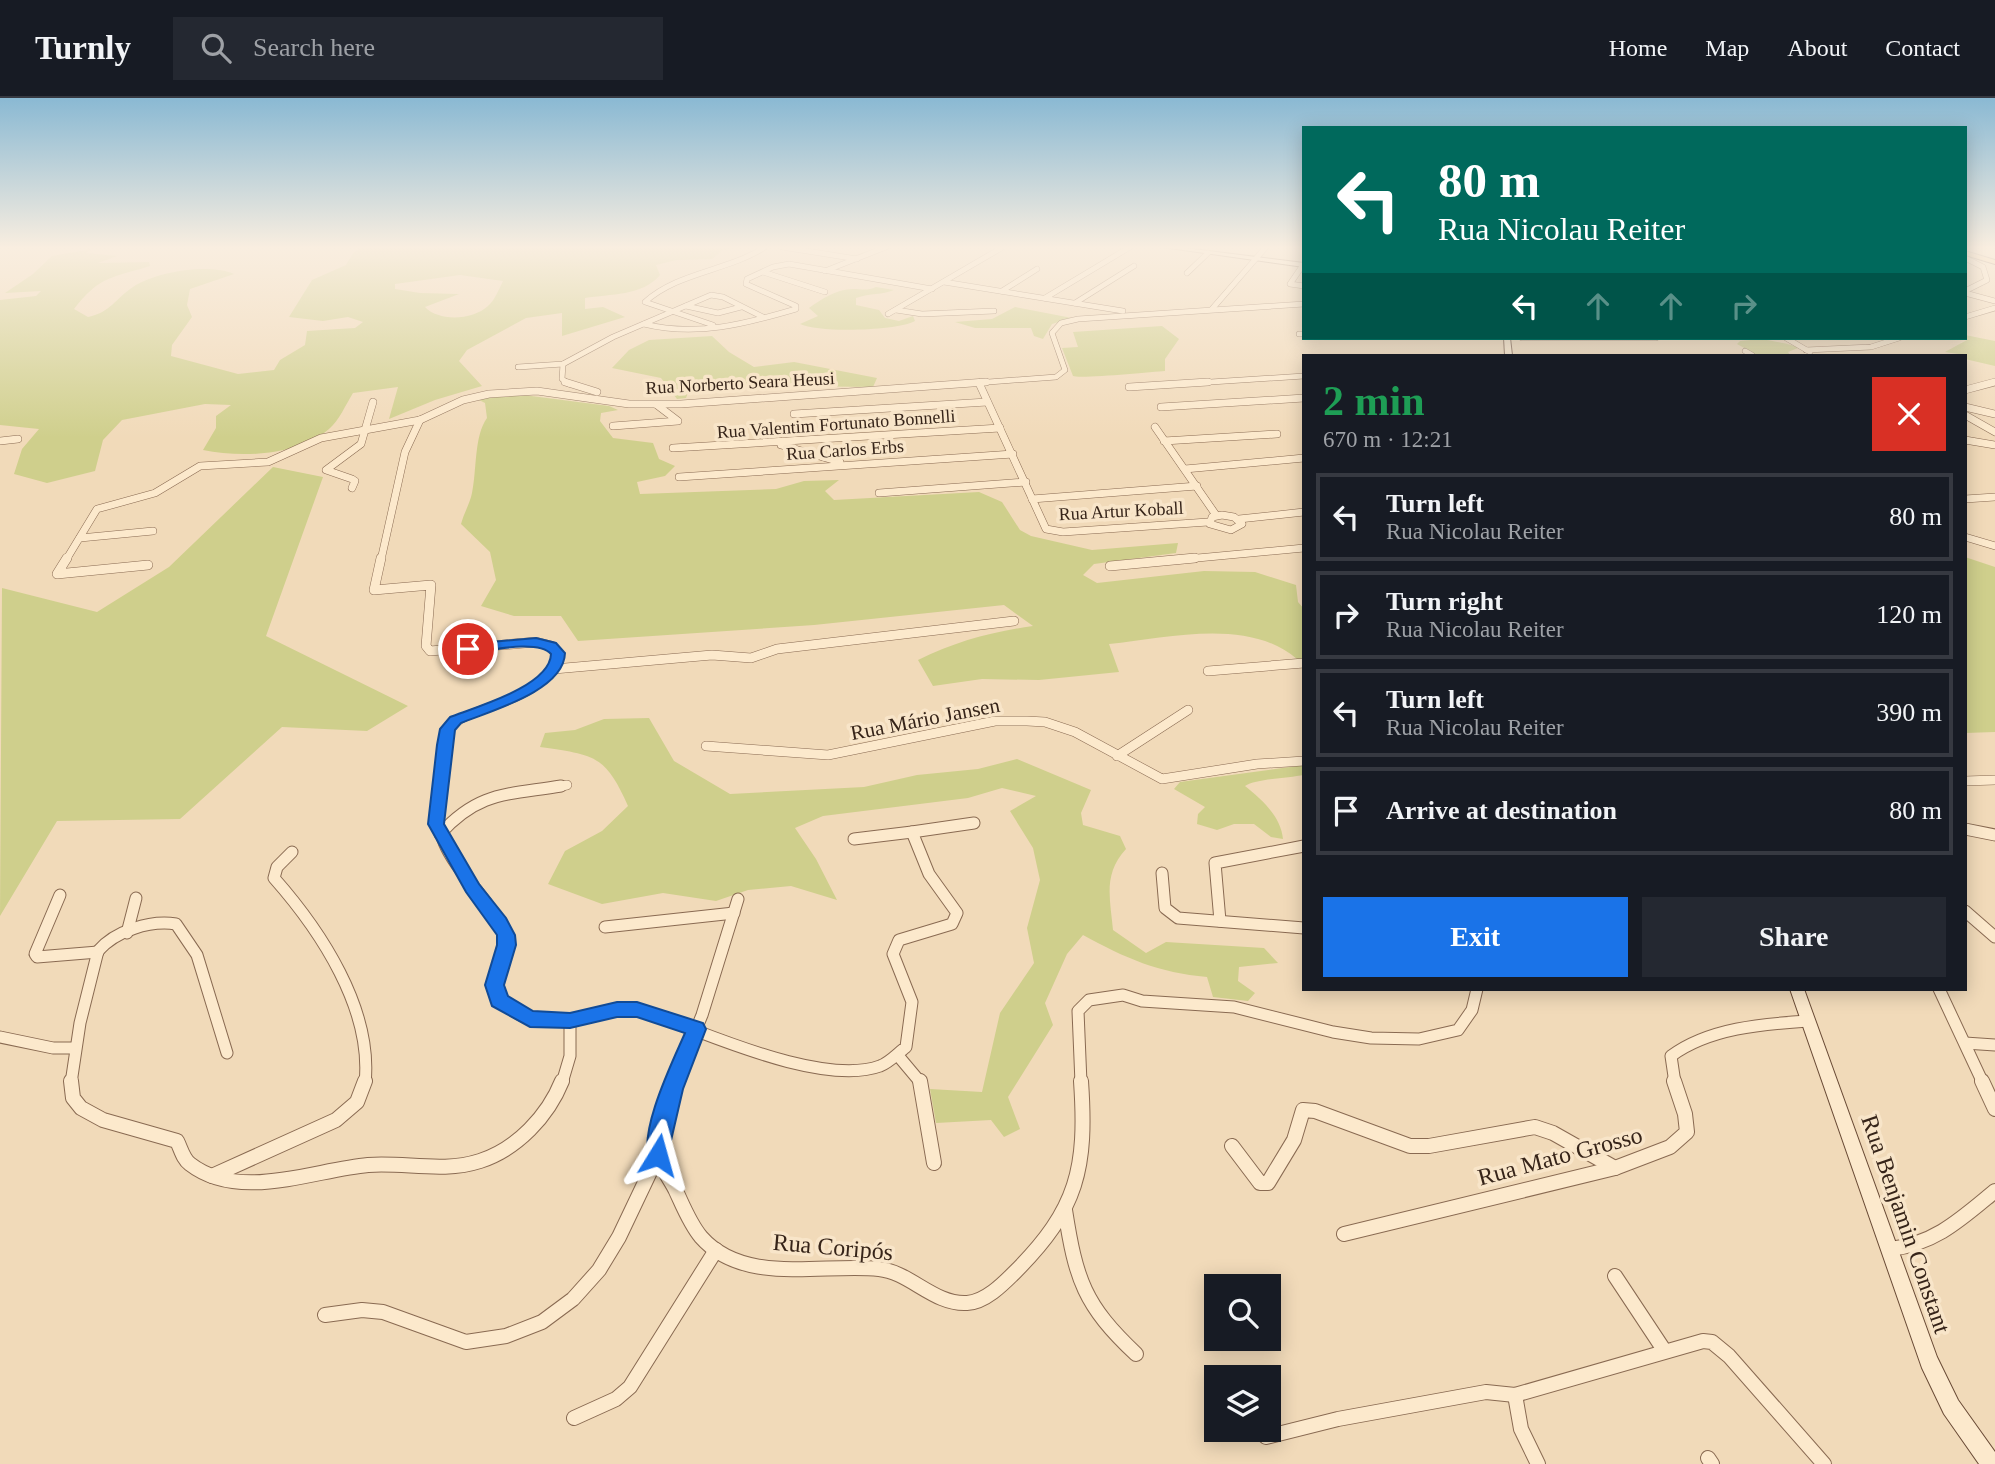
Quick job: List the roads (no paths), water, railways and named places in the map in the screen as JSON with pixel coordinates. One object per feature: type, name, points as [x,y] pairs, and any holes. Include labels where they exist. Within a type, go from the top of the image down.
[{"type":"main road","name":"Rua Benjamin Constant","points":[[1798,991],[1890,1249]]},
{"type":"street","points":[[669,311],[717,326]]},
{"type":"street","points":[[518,367],[563,364],[675,311]]},
{"type":"street","points":[[708,311],[718,313],[727,311]]},
{"type":"street","points":[[749,311],[764,318]]},
{"type":"street","points":[[644,324],[683,331],[764,318],[786,311]]},
{"type":"street","points":[[888,314],[894,311]]},
{"type":"street","points":[[900,311],[922,314],[994,311]]},
{"type":"street","points":[[1124,311],[1138,313]]},
{"type":"street","name":"Rua Norberto Seara Heusi","points":[[148,565],[57,574],[103,505],[155,493],[173,484],[192,469],[211,464],[268,462],[321,438],[421,420],[463,400],[503,392],[553,393],[629,404],[657,405],[1060,376],[1065,370],[1052,333],[1057,326],[1078,318],[1180,311]]},
{"type":"street","points":[[1967,316],[1986,311]]},
{"type":"street","points":[[1789,340],[1814,354]]},
{"type":"street","points":[[1878,340],[1885,342]]},
{"type":"street","points":[[1806,350],[1871,347],[1892,340]]},
{"type":"street","points":[[1745,351],[1750,354]]},
{"type":"street","points":[[563,364],[562,379],[566,383],[623,398],[629,404]]},
{"type":"street","points":[[1129,387],[1302,376]]},
{"type":"street","points":[[1967,382],[1982,387]]},
{"type":"street","points":[[1967,390],[1995,382]]},
{"type":"street","name":"Rua Artur Koball","points":[[979,383],[1026,482],[1042,526],[1052,531],[1208,522]]},
{"type":"street","points":[[1161,408],[1302,398]]},
{"type":"street","points":[[352,488],[355,481],[353,478],[334,475],[326,470],[361,444],[373,402]]},
{"type":"street","points":[[793,414],[987,402]]},
{"type":"street","points":[[613,426],[678,421],[657,405]]},
{"type":"street","points":[[1968,405],[1995,414]]},
{"type":"street","points":[[1967,416],[1995,432]]},
{"type":"street","points":[[421,420],[405,452],[374,590],[431,585],[426,646],[430,651],[536,642],[552,646],[558,653],[554,668]]},
{"type":"street","points":[[1155,427],[1216,515],[1239,519],[1302,513]]},
{"type":"street","name":"Rua Valentim Fortunato Bonnelli","points":[[673,448],[1000,428]]},
{"type":"street","points":[[1164,441],[1277,434]]},
{"type":"street","points":[[0,441],[18,439]]},
{"type":"street","points":[[1967,440],[1995,445]]},
{"type":"street","points":[[774,443],[849,465]]},
{"type":"street","name":"Rua Carlos Erbs","points":[[678,477],[1013,454]]},
{"type":"street","points":[[1185,470],[1302,458]]},
{"type":"street","points":[[879,493],[1026,482]]},
{"type":"street","points":[[1032,499],[1197,486]]},
{"type":"street","points":[[1967,499],[1995,497]]},
{"type":"street","points":[[1216,515],[1208,522],[1218,529],[1231,530],[1240,527],[1239,519]]},
{"type":"street","points":[[1231,530],[1236,538]]},
{"type":"street","points":[[80,538],[153,531]]},
{"type":"street","points":[[1967,538],[1995,546]]},
{"type":"street","points":[[1110,566],[1302,548]]},
{"type":"street","points":[[912,832],[929,874],[957,913],[952,924],[899,940],[894,946],[893,954],[913,1007],[912,1031],[900,1058],[880,1068],[816,1068],[761,1053],[637,1010],[617,1009],[570,1020],[530,1019],[499,1000],[495,985],[506,945],[506,935],[440,834],[435,811],[448,729],[468,713],[525,692],[554,668],[712,655],[751,658],[777,649],[1014,621]]},
{"type":"street","points":[[1208,671],[1302,663]]},
{"type":"street","points":[[1117,756],[1188,710]]},
{"type":"street","name":"Rua Mário Jansen","points":[[706,746],[828,755],[995,722],[1027,721],[1045,722],[1075,732],[1162,779],[1257,764],[1302,761]]},
{"type":"street","points":[[1967,781],[1995,780]]},
{"type":"street","points":[[440,834],[457,815],[480,800],[567,785]]},
{"type":"street","points":[[854,839],[974,823]]},
{"type":"street","points":[[1967,830],[1992,836]]},
{"type":"street","points":[[1220,921],[1215,863],[1302,846]]},
{"type":"street","points":[[212,1176],[336,1121],[353,1109],[363,1093],[367,1072],[359,1018],[338,966],[305,912],[274,878],[278,867],[292,852]]},
{"type":"street","points":[[1162,873],[1165,908],[1178,918],[1302,928]]},
{"type":"street","points":[[60,895],[35,954],[37,957],[98,952]]},
{"type":"street","points":[[127,933],[136,898]]},
{"type":"street","points":[[325,1315],[357,1308],[380,1310],[467,1342],[502,1337],[541,1325],[572,1300],[599,1270],[619,1237],[647,1171],[658,1155],[661,1128],[672,1089],[696,1029],[738,899]]},
{"type":"street","points":[[1967,913],[1995,937]]},
{"type":"street","points":[[606,927],[734,914]]},
{"type":"street","points":[[227,1053],[197,955],[176,924],[167,921],[155,923],[127,933],[106,943],[98,952],[74,1048],[71,1094],[80,1108],[120,1126],[177,1141],[188,1163],[212,1176],[248,1182],[300,1178],[346,1167],[384,1163],[464,1166],[491,1156],[514,1144],[533,1125],[561,1084],[571,1051],[570,1020]]},
{"type":"street","name":"Rua Coripós","points":[[658,1155],[689,1220],[716,1250],[740,1260],[780,1266],[881,1269],[899,1273],[953,1301],[967,1304],[979,1300],[1004,1282],[1065,1210],[1072,1193],[1081,1144],[1083,1100],[1078,1011],[1089,1000],[1123,995],[1142,1001],[1234,1007],[1355,1036],[1419,1039],[1458,1030],[1472,1010],[1477,991]]},
{"type":"street","points":[[1940,991],[1995,1109]]},
{"type":"street","name":"Rua Mato Grosso","points":[[1344,1234],[1615,1168],[1670,1147],[1687,1132],[1685,1113],[1670,1075],[1671,1056],[1678,1049],[1689,1042],[1721,1035],[1808,1021]]},
{"type":"street","points":[[0,1037],[53,1048],[74,1048]]},
{"type":"street","points":[[1965,1044],[1995,1045]]},
{"type":"street","points":[[900,1058],[921,1082],[934,1163]]},
{"type":"street","points":[[1231,1146],[1250,1174],[1260,1183],[1268,1183],[1294,1140],[1303,1110],[1315,1111],[1410,1146],[1429,1146],[1535,1127],[1553,1133],[1615,1168]]},
{"type":"street","points":[[1890,1249],[1913,1248],[1938,1238],[1995,1191]]},
{"type":"street","points":[[1065,1210],[1073,1262],[1082,1291],[1094,1313],[1136,1354]]},
{"type":"street","name":"Rua Benjamin Constant","points":[[1890,1249],[1929,1361],[1947,1399],[1992,1464]]},
{"type":"street","points":[[574,1418],[616,1399],[630,1387],[716,1250]]},
{"type":"street","points":[[1615,1276],[1664,1350]]},
{"type":"street","points":[[1281,1433],[1338,1419],[1472,1395],[1515,1395],[1664,1350],[1703,1341],[1712,1342],[1722,1348],[1824,1464]]},
{"type":"street","points":[[1515,1395],[1521,1429],[1538,1464]]}]
